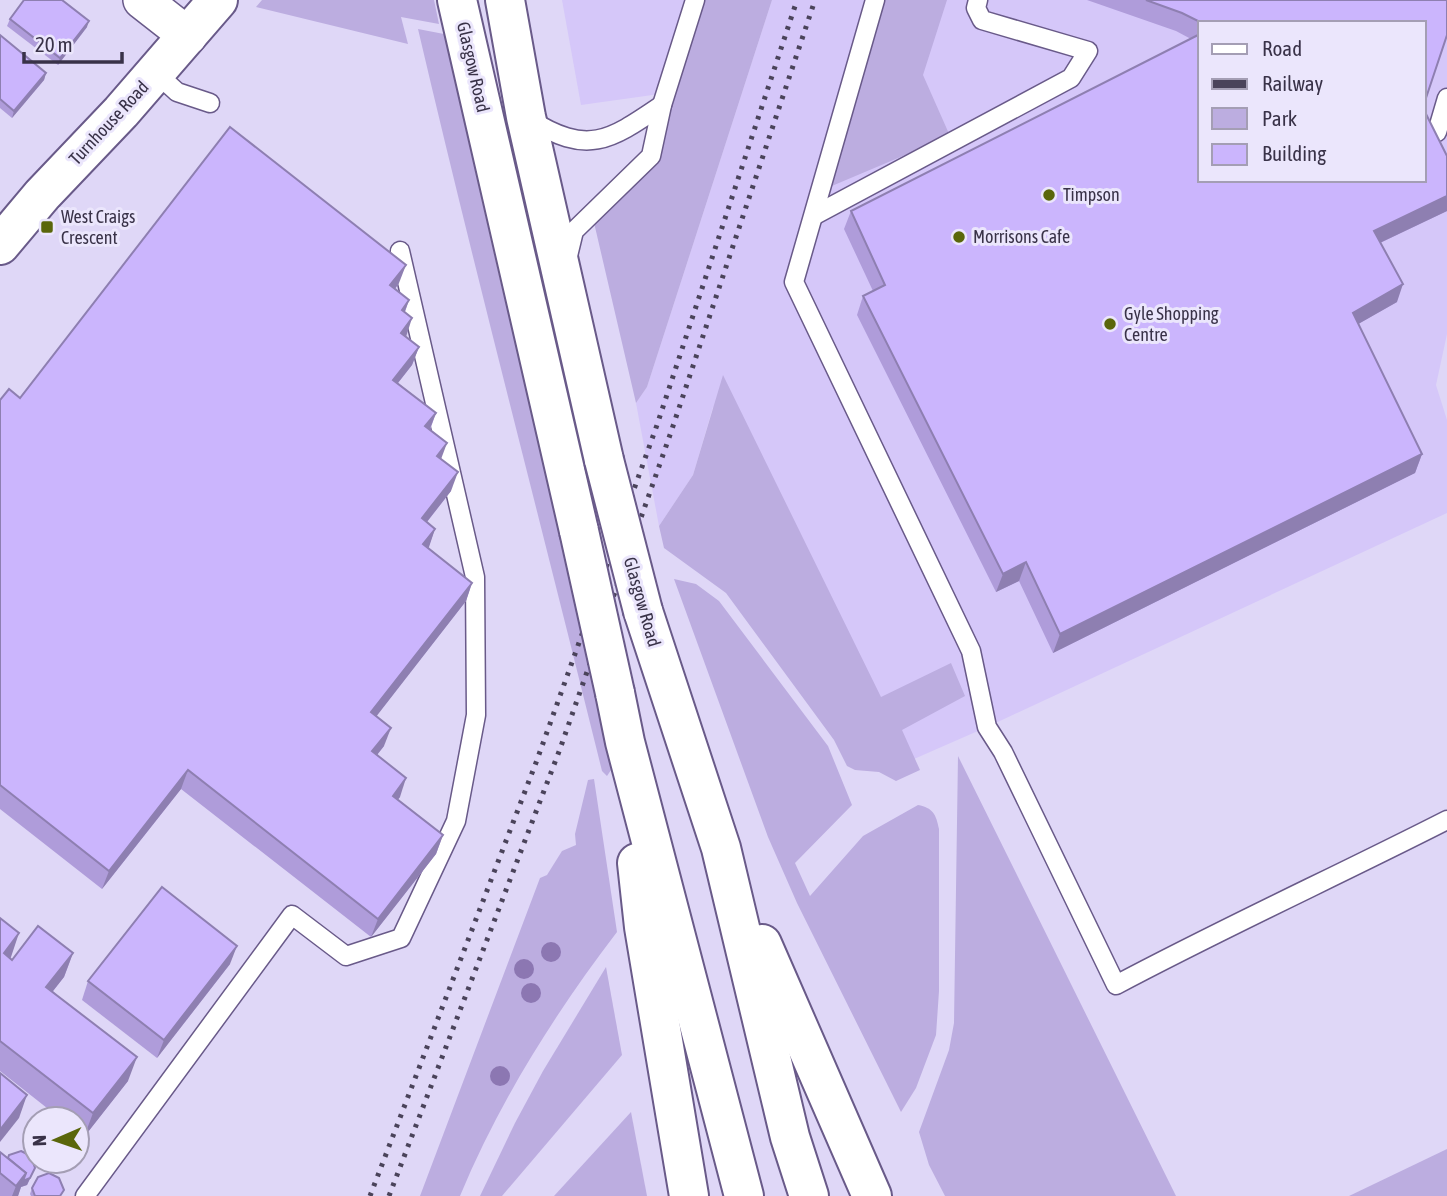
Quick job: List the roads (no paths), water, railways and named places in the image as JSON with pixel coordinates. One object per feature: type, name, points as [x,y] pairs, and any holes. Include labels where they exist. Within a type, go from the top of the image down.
[{"type":"main road","name":"Turnhouse Road","points":[[0,245],[41,195],[218,0]]},
{"type":"main road","name":"Glasgow Road","points":[[457,0],[625,742],[744,1196]]},
{"type":"main road","name":"Glasgow Road","points":[[505,0],[526,117],[604,460],[643,611],[721,848],[790,1137],[809,1196]]},
{"type":"main road","points":[[625,742],[644,927],[689,1196]]},
{"type":"main road","points":[[721,848],[872,1196]]},
{"type":"street","points":[[142,0],[188,36]]},
{"type":"lane","points":[[563,280],[574,231],[651,156],[662,105],[695,0]]},
{"type":"lane","points":[[875,0],[794,282],[971,651],[987,727],[1003,752],[1116,985],[1447,820]]},
{"type":"lane","points":[[815,215],[1071,78],[1088,51],[982,20],[976,8],[978,0]]},
{"type":"lane","points":[[155,72],[177,92],[210,103]]},
{"type":"lane","points":[[1437,132],[1447,98]]},
{"type":"lane","points":[[526,117],[552,134],[577,141],[599,140],[628,128],[662,105]]},
{"type":"lane","points":[[85,1196],[292,915],[346,956],[401,939],[456,821],[476,715],[475,577],[400,251]]},
{"type":"railway","points":[[370,1196],[537,760],[657,425],[797,0]]},
{"type":"railway","points":[[389,1196],[560,749],[671,432],[815,0]]},
{"type":"place","name":"Timpson","points":[[1049,195]]},
{"type":"place","name":"West Craigs Crescent","points":[[47,227]]},
{"type":"place","name":"Morrisons Cafe","points":[[959,237]]},
{"type":"place","name":"Gyle Shopping Centre","points":[[1110,324]]}]
